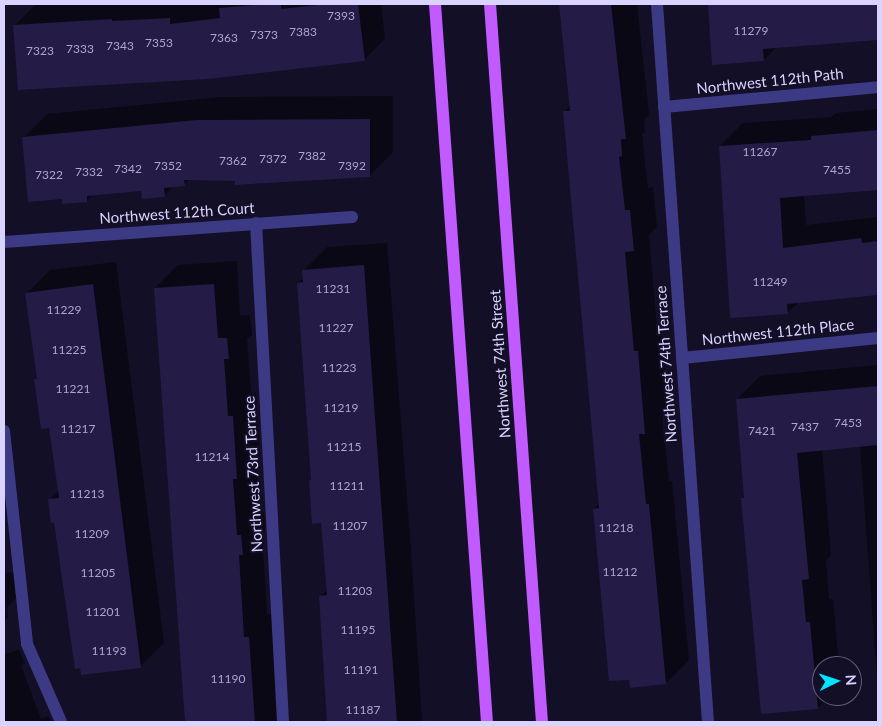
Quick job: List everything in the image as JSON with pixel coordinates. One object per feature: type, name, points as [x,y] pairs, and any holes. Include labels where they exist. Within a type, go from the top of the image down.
[{"type":"main road","points":[[435,4],[487,722]]},
{"type":"main road","name":"Northwest 74th Street","points":[[490,4],[542,722]]},
{"type":"street","name":"Northwest 74th Terrace","points":[[657,4],[708,720]]},
{"type":"street","name":"Northwest 112th Path","points":[[664,107],[878,87]]},
{"type":"street","name":"Northwest 112th Court","points":[[4,242],[352,217]]},
{"type":"street","name":"Northwest 73rd Terrace","points":[[256,224],[283,722]]},
{"type":"street","name":"Northwest 112th Place","points":[[682,358],[878,338]]},
{"type":"street","points":[[4,430],[27,644],[61,722]]},
{"type":"building","points":[[281,4],[281,9],[326,4],[358,4],[365,61],[207,79],[18,90],[13,25],[112,19],[112,21],[170,18],[170,24],[220,18],[219,8]]},
{"type":"building","points":[[559,4],[611,4],[626,139],[621,139],[622,156],[619,157],[625,210],[630,210],[634,251],[625,252],[634,351],[638,351],[645,434],[639,434],[646,504],[649,504],[666,684],[630,688],[629,680],[609,681],[593,509],[599,508],[563,111],[570,111]]},
{"type":"building","points":[[708,4],[878,4],[878,40],[763,49],[764,61],[712,65]]},
{"type":"building","points":[[370,119],[370,177],[235,185],[235,181],[184,180],[185,186],[164,188],[165,197],[142,199],[141,191],[87,196],[87,202],[62,204],[62,199],[28,202],[22,137],[197,120]]},
{"type":"building","points":[[878,130],[878,190],[780,198],[783,248],[861,238],[862,243],[878,241],[878,295],[787,304],[788,314],[730,318],[719,146],[811,140],[811,136]]},
{"type":"building","points":[[364,265],[397,722],[327,722],[319,596],[327,595],[321,523],[312,524],[309,480],[311,480],[297,283],[303,282],[302,270]]},
{"type":"building","points":[[93,284],[141,668],[81,675],[80,668],[75,669],[54,523],[51,523],[48,499],[59,498],[49,428],[41,429],[34,379],[37,379],[25,293]]},
{"type":"building","points":[[214,284],[218,338],[227,338],[229,359],[224,359],[228,416],[233,416],[237,479],[233,479],[237,535],[241,535],[243,555],[239,555],[244,637],[249,637],[255,722],[185,722],[154,288]]},
{"type":"building","points":[[878,386],[878,445],[797,453],[809,579],[802,580],[806,622],[810,622],[813,656],[812,706],[818,706],[818,709],[761,714],[741,498],[744,498],[736,399]]}]
